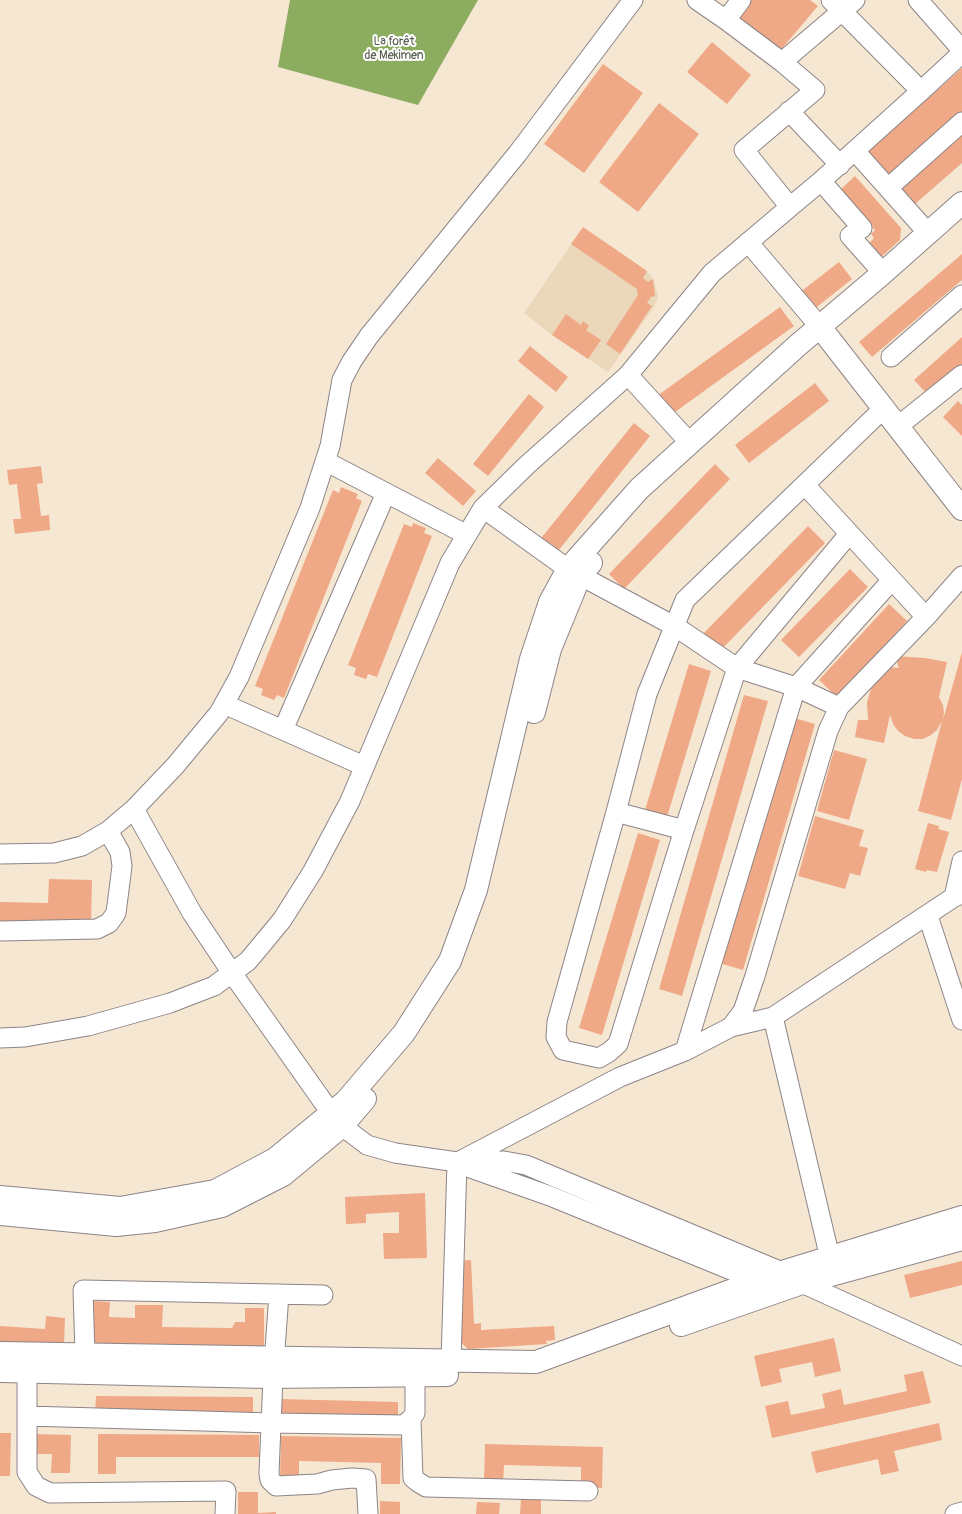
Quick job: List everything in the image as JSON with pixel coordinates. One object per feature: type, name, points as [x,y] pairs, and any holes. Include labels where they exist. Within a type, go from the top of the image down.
[{"type":"main road","points":[[574,572],[618,531],[699,446],[823,332],[883,273],[962,203]]},
{"type":"main road","points":[[0,1214],[116,1225],[155,1221],[222,1206],[283,1175],[336,1119],[416,1039],[460,969],[485,897],[550,649],[574,572],[640,489],[690,443],[823,332],[962,221]]},
{"type":"main road","points":[[823,332],[962,509]]},
{"type":"main road","points":[[0,1197],[120,1208],[215,1191],[275,1159],[336,1119]]},
{"type":"main road","points":[[0,1372],[274,1367],[451,1361],[536,1362],[782,1272],[962,1217]]},
{"type":"main road","points":[[0,1354],[85,1355],[415,1376],[537,1374],[802,1283],[962,1238]]},
{"type":"street","points":[[0,854],[54,853],[82,846],[108,831],[134,809],[175,766],[219,713],[242,670],[310,508],[334,431],[342,380],[352,361],[369,336],[518,153],[633,0]]},
{"type":"street","points":[[697,0],[782,62],[815,90],[744,150],[790,206]]},
{"type":"street","points":[[726,20],[741,0]]},
{"type":"street","points":[[0,1038],[25,1037],[88,1026],[170,1003],[214,986],[248,961],[282,920],[313,871],[350,801],[450,563],[483,508],[527,465],[628,375],[712,273],[840,165],[962,52],[918,0]]},
{"type":"street","points":[[782,62],[843,4],[921,91]]},
{"type":"street","points":[[789,111],[840,165]]},
{"type":"street","points":[[888,188],[962,122]]},
{"type":"street","points":[[855,151],[928,233]]},
{"type":"street","points":[[821,181],[862,228],[850,236],[883,273]]},
{"type":"street","points":[[748,242],[823,332]]},
{"type":"street","points":[[891,357],[962,295]]},
{"type":"street","points":[[628,375],[690,443]]},
{"type":"street","points":[[897,427],[962,375]]},
{"type":"street","points":[[849,534],[737,668],[684,830],[618,1044],[599,1058],[562,1050],[556,1037],[557,1022],[616,812],[647,694],[676,626],[685,600],[883,409]]},
{"type":"street","points":[[325,461],[467,535]]},
{"type":"street","points":[[805,485],[926,617]]},
{"type":"street","points":[[283,730],[386,493]]},
{"type":"street","points":[[483,508],[574,572],[676,626],[737,668],[796,687],[839,707]]},
{"type":"street","points":[[731,1027],[743,1011],[756,976],[828,731],[839,707],[926,617],[962,576]]},
{"type":"street","points":[[685,1051],[796,687],[892,580]]},
{"type":"street","points":[[224,704],[364,766]]},
{"type":"street","points":[[134,809],[192,913],[232,972],[336,1119],[367,1145],[395,1153],[456,1162],[504,1161],[526,1165],[782,1272],[802,1283],[962,1356]]},
{"type":"street","points":[[616,812],[684,830]]},
{"type":"street","points":[[0,931],[97,929],[109,923],[116,913],[122,866],[120,852],[108,831]]},
{"type":"street","points":[[456,1162],[620,1077],[685,1051],[731,1027],[773,1017],[958,896],[962,861]]},
{"type":"street","points":[[928,916],[962,1020]]},
{"type":"street","points":[[773,1017],[830,1258]]},
{"type":"street","points":[[609,1052],[620,1077]]},
{"type":"street","points":[[456,1162],[550,1196],[758,1281],[802,1283]]},
{"type":"street","points":[[451,1361],[456,1162]]},
{"type":"street","points":[[85,1355],[83,1290],[323,1295]]},
{"type":"street","points":[[279,1294],[274,1367],[269,1473],[270,1480],[276,1486],[317,1484],[332,1480],[352,1478],[366,1479],[368,1514]]},
{"type":"street","points":[[27,1372],[27,1472],[36,1486],[50,1493],[226,1491],[225,1514]]},
{"type":"street","points":[[27,1416],[404,1425],[415,1413],[415,1376]]},
{"type":"street","points":[[411,1419],[413,1478],[426,1487],[588,1491]]},
{"type":"street","points":[[955,1514],[962,1512]]},
{"type":"shaded area","points":[[583,227],[647,271],[654,280],[658,297],[654,307],[608,372],[552,335],[524,313]]},
{"type":"green space","name":"La forêt de Mekimen","points":[[290,0],[478,0],[418,105],[278,67]]},
{"type":"building","points":[[749,0],[810,0],[818,6],[779,52],[736,16]]},
{"type":"building","points":[[712,42],[751,75],[727,104],[687,72]]},
{"type":"building","points":[[603,64],[643,93],[584,173],[544,144]]},
{"type":"building","points":[[962,68],[962,115],[891,178],[868,152]]},
{"type":"building","points":[[659,103],[699,134],[638,212],[599,182]]},
{"type":"building","points":[[962,134],[962,163],[915,204],[900,188]]},
{"type":"building","points":[[855,176],[901,228],[900,240],[881,257],[869,243],[874,238],[871,234],[875,230],[840,190]]},
{"type":"building","points":[[583,227],[647,271],[643,278],[648,282],[653,279],[655,296],[651,297],[647,303],[652,306],[620,354],[606,344],[638,295],[637,289],[571,244]]},
{"type":"building","points":[[962,254],[962,280],[872,357],[859,342]]},
{"type":"building","points":[[839,262],[852,279],[813,310],[799,293]]},
{"type":"building","points":[[780,307],[794,326],[671,415],[657,396]]},
{"type":"building","points":[[566,314],[581,325],[583,321],[589,326],[586,330],[601,340],[588,359],[552,335]]},
{"type":"building","points":[[962,337],[962,366],[929,396],[914,380]]},
{"type":"building","points":[[530,346],[568,377],[556,392],[518,361]]},
{"type":"building","points":[[815,383],[829,401],[749,463],[735,445]]},
{"type":"building","points":[[529,394],[544,407],[488,476],[473,464]]},
{"type":"building","points":[[958,401],[962,405],[962,436],[943,417]]},
{"type":"building","points":[[634,423],[650,436],[555,555],[538,542]]},
{"type":"building","points":[[438,458],[476,491],[463,506],[425,473]]},
{"type":"building","points":[[715,464],[730,479],[624,589],[609,574]]},
{"type":"building","points":[[41,466],[43,483],[37,484],[41,516],[49,515],[50,530],[15,534],[13,519],[21,519],[17,484],[9,485],[7,470]]},
{"type":"building","points":[[341,487],[358,494],[356,498],[362,501],[284,698],[277,695],[274,700],[261,695],[263,689],[255,686],[333,490],[339,493]]},
{"type":"building","points":[[413,523],[426,528],[424,533],[432,536],[377,677],[368,674],[366,679],[354,675],[356,668],[348,665],[404,524],[412,527]]},
{"type":"building","points":[[808,526],[825,543],[719,652],[702,635]]},
{"type":"building","points":[[850,569],[868,587],[799,657],[781,640]]},
{"type":"building","points":[[889,604],[907,621],[837,697],[819,680]]},
{"type":"building","points":[[962,652],[962,779],[951,820],[918,811],[942,721],[937,730],[931,735],[923,739],[914,739],[905,736],[898,731],[893,724],[890,715],[884,743],[855,737],[858,720],[868,720],[867,702],[872,686],[888,667],[899,668],[895,656],[925,658],[947,662],[939,697],[943,705],[943,720]]},
{"type":"building","points":[[689,664],[711,671],[667,817],[645,810]]},
{"type":"building","points":[[744,695],[768,701],[682,996],[659,989]]},
{"type":"building","points":[[791,717],[815,724],[743,970],[719,963]]},
{"type":"building","points":[[834,750],[867,759],[849,820],[817,811]]},
{"type":"building","points":[[815,816],[864,830],[859,846],[868,848],[860,876],[850,873],[845,889],[798,876]]},
{"type":"building","points":[[928,823],[939,826],[938,829],[949,832],[937,872],[927,870],[926,872],[915,869]]},
{"type":"building","points":[[638,833],[660,840],[602,1035],[579,1028]]},
{"type":"building","points":[[49,879],[92,880],[91,923],[0,922],[0,902],[48,903]]},
{"type":"building","points":[[425,1193],[427,1258],[384,1259],[383,1233],[399,1233],[399,1212],[366,1214],[366,1223],[346,1224],[345,1197]]},
{"type":"building","points":[[471,1260],[474,1324],[481,1323],[481,1330],[554,1326],[555,1340],[546,1341],[547,1344],[468,1349],[459,1341],[454,1261]]},
{"type":"building","points":[[962,1261],[962,1285],[910,1298],[904,1275]]},
{"type":"building","points":[[92,1301],[110,1302],[109,1317],[135,1318],[135,1305],[163,1305],[162,1327],[232,1328],[235,1322],[245,1322],[245,1308],[264,1308],[264,1350],[91,1347]]},
{"type":"building","points":[[46,1316],[65,1318],[64,1346],[0,1343],[0,1326],[45,1329]]},
{"type":"building","points":[[834,1338],[841,1371],[815,1377],[812,1362],[779,1369],[782,1382],[761,1387],[754,1356]]},
{"type":"building","points":[[923,1371],[931,1403],[772,1438],[765,1406],[788,1401],[791,1415],[825,1408],[822,1394],[841,1389],[844,1405],[907,1391],[904,1375]]},
{"type":"building","points":[[96,1396],[253,1397],[253,1416],[95,1414]]},
{"type":"building","points":[[280,1399],[398,1402],[398,1421],[280,1418]]},
{"type":"building","points":[[939,1423],[942,1440],[894,1451],[899,1471],[881,1475],[878,1459],[816,1473],[811,1452]]},
{"type":"building","points":[[0,1433],[11,1433],[10,1476],[0,1476]]},
{"type":"building","points":[[32,1434],[71,1435],[70,1473],[51,1473],[52,1454],[32,1454]]},
{"type":"building","points":[[98,1434],[259,1435],[259,1457],[116,1457],[116,1474],[98,1474]]},
{"type":"building","points":[[281,1436],[401,1438],[400,1484],[381,1484],[381,1463],[299,1461],[299,1479],[280,1479]]},
{"type":"building","points":[[485,1444],[603,1447],[602,1488],[581,1487],[581,1467],[504,1465],[503,1485],[484,1485]]},
{"type":"building","points":[[238,1492],[258,1492],[258,1513],[276,1512],[276,1514],[238,1514]]},
{"type":"building","points":[[521,1499],[541,1500],[541,1514],[520,1514]]},
{"type":"building","points":[[380,1501],[400,1502],[400,1514],[380,1514]]},
{"type":"building","points":[[477,1502],[500,1503],[499,1514],[476,1514]]}]
